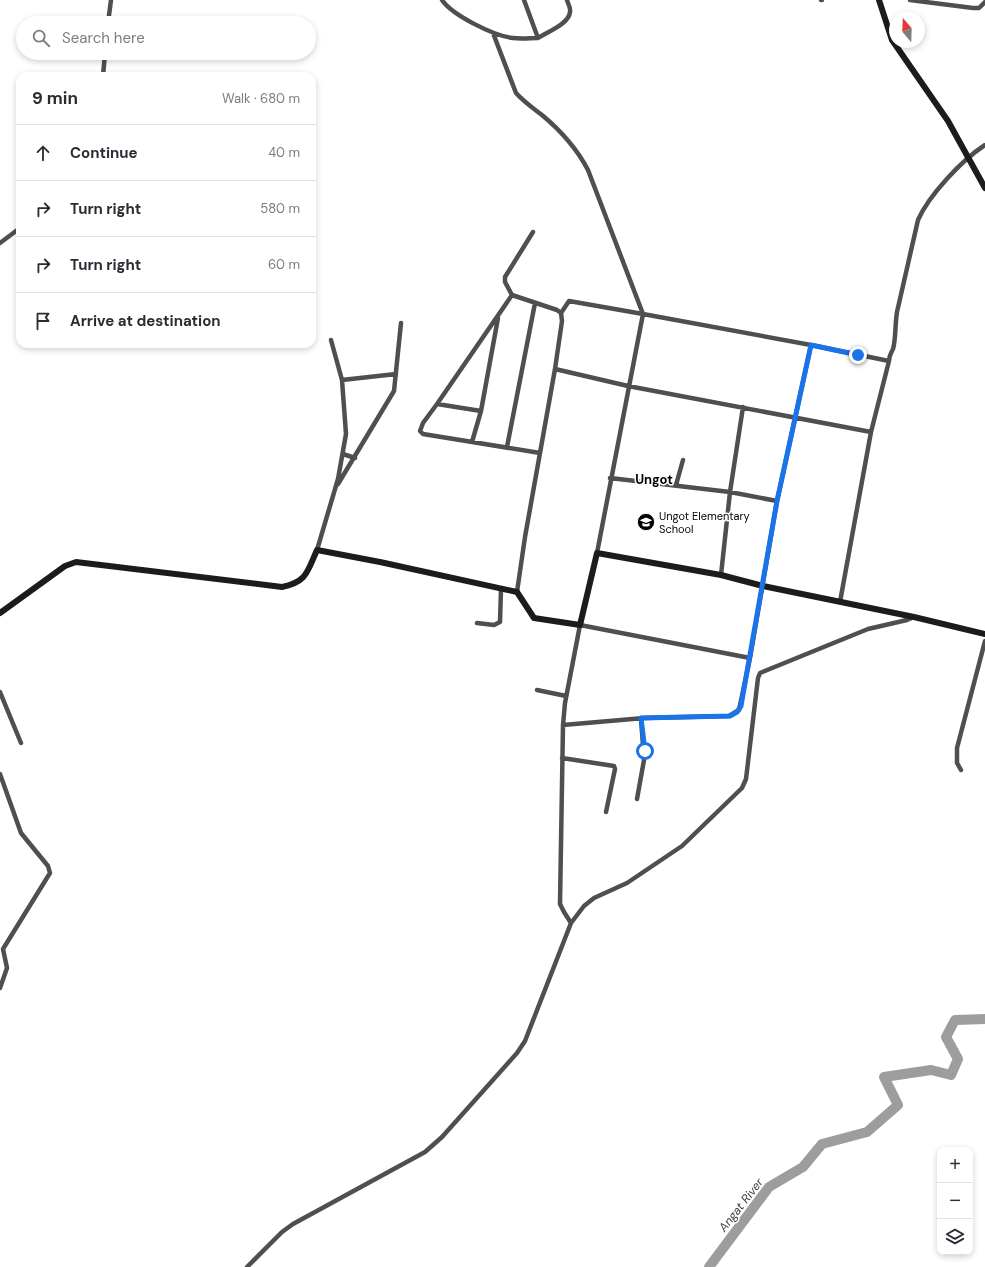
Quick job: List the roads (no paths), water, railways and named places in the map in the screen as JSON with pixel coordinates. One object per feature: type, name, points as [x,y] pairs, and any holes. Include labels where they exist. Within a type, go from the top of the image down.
[{"type":"street","points":[[109,16],[111,0]]},
{"type":"street","points":[[442,0],[446,7],[454,12],[493,33],[512,38],[538,38],[563,23],[568,17],[570,9],[567,0]]},
{"type":"street","points":[[524,0],[538,38]]},
{"type":"street","points":[[879,0],[892,40],[948,121],[970,158],[985,188]]},
{"type":"street","points":[[910,0],[979,8],[985,2]]},
{"type":"street","points":[[952,0],[954,6]]},
{"type":"street","points":[[493,33],[516,93],[522,101],[556,128],[582,159],[588,170],[643,314],[610,478],[597,553],[580,625],[566,696],[562,758],[560,904],[571,923]]},
{"type":"street","points":[[103,72],[104,60]]},
{"type":"street","points":[[840,602],[871,432],[889,356],[894,348],[894,326],[918,220],[925,206],[936,191],[985,145]]},
{"type":"street","points":[[0,243],[16,231]]},
{"type":"street","points":[[533,232],[505,277],[505,282],[512,295],[557,310],[561,314],[562,321],[555,369],[525,536],[517,592],[534,618],[580,625],[750,658]]},
{"type":"street","points":[[512,295],[420,427],[423,434],[540,453]]},
{"type":"street","points":[[561,314],[569,301],[811,345],[889,361]]},
{"type":"street","points":[[507,447],[535,303]]},
{"type":"street","points":[[472,442],[481,411],[498,316]]},
{"type":"street","points":[[335,488],[355,458],[392,395],[396,374],[401,323]]},
{"type":"street","points":[[0,613],[65,566],[76,562],[282,587],[295,585],[303,579],[317,550],[335,488],[346,434],[342,380],[331,340]]},
{"type":"street","points":[[563,725],[641,718],[730,716],[737,712],[741,706],[777,501],[811,345]]},
{"type":"street","points":[[555,369],[628,386],[871,432]]},
{"type":"street","points":[[342,380],[396,374]]},
{"type":"street","points":[[437,404],[481,411]]},
{"type":"street","points":[[721,575],[730,492],[743,407]]},
{"type":"street","points":[[343,454],[355,458]]},
{"type":"street","points":[[676,485],[683,460]]},
{"type":"street","points":[[610,478],[730,492],[777,501]]},
{"type":"street","points":[[317,550],[380,562],[517,592]]},
{"type":"street","points":[[597,553],[721,575],[763,586],[914,617],[985,634]]},
{"type":"street","points":[[477,623],[494,625],[500,622],[501,589]]},
{"type":"street","points":[[247,1267],[282,1232],[293,1224],[425,1152],[442,1137],[517,1053],[525,1041],[571,923],[584,906],[590,900],[627,883],[682,846],[742,788],[746,779],[758,678],[760,672],[868,629],[908,620],[914,617]]},
{"type":"street","points":[[961,770],[957,763],[957,748],[985,641]]},
{"type":"street","points":[[536,690],[566,696]]},
{"type":"street","points":[[0,692],[21,743]]},
{"type":"street","points":[[637,799],[644,760],[641,718]]},
{"type":"street","points":[[562,758],[614,766],[615,769],[606,812]]},
{"type":"street","points":[[0,774],[21,833],[48,866],[50,873],[3,949],[7,968],[0,988]]},
{"type":"waterway","name":"Angat River","points":[[709,1267],[769,1187],[803,1167],[822,1144],[867,1132],[898,1105],[884,1077],[931,1070],[951,1075],[958,1059],[946,1037],[955,1020],[985,1019]]},
{"type":"place","name":"Ungot Elementary School","points":[[646,522]]},
{"type":"district","name":"Ungot","points":[[654,479]]}]
